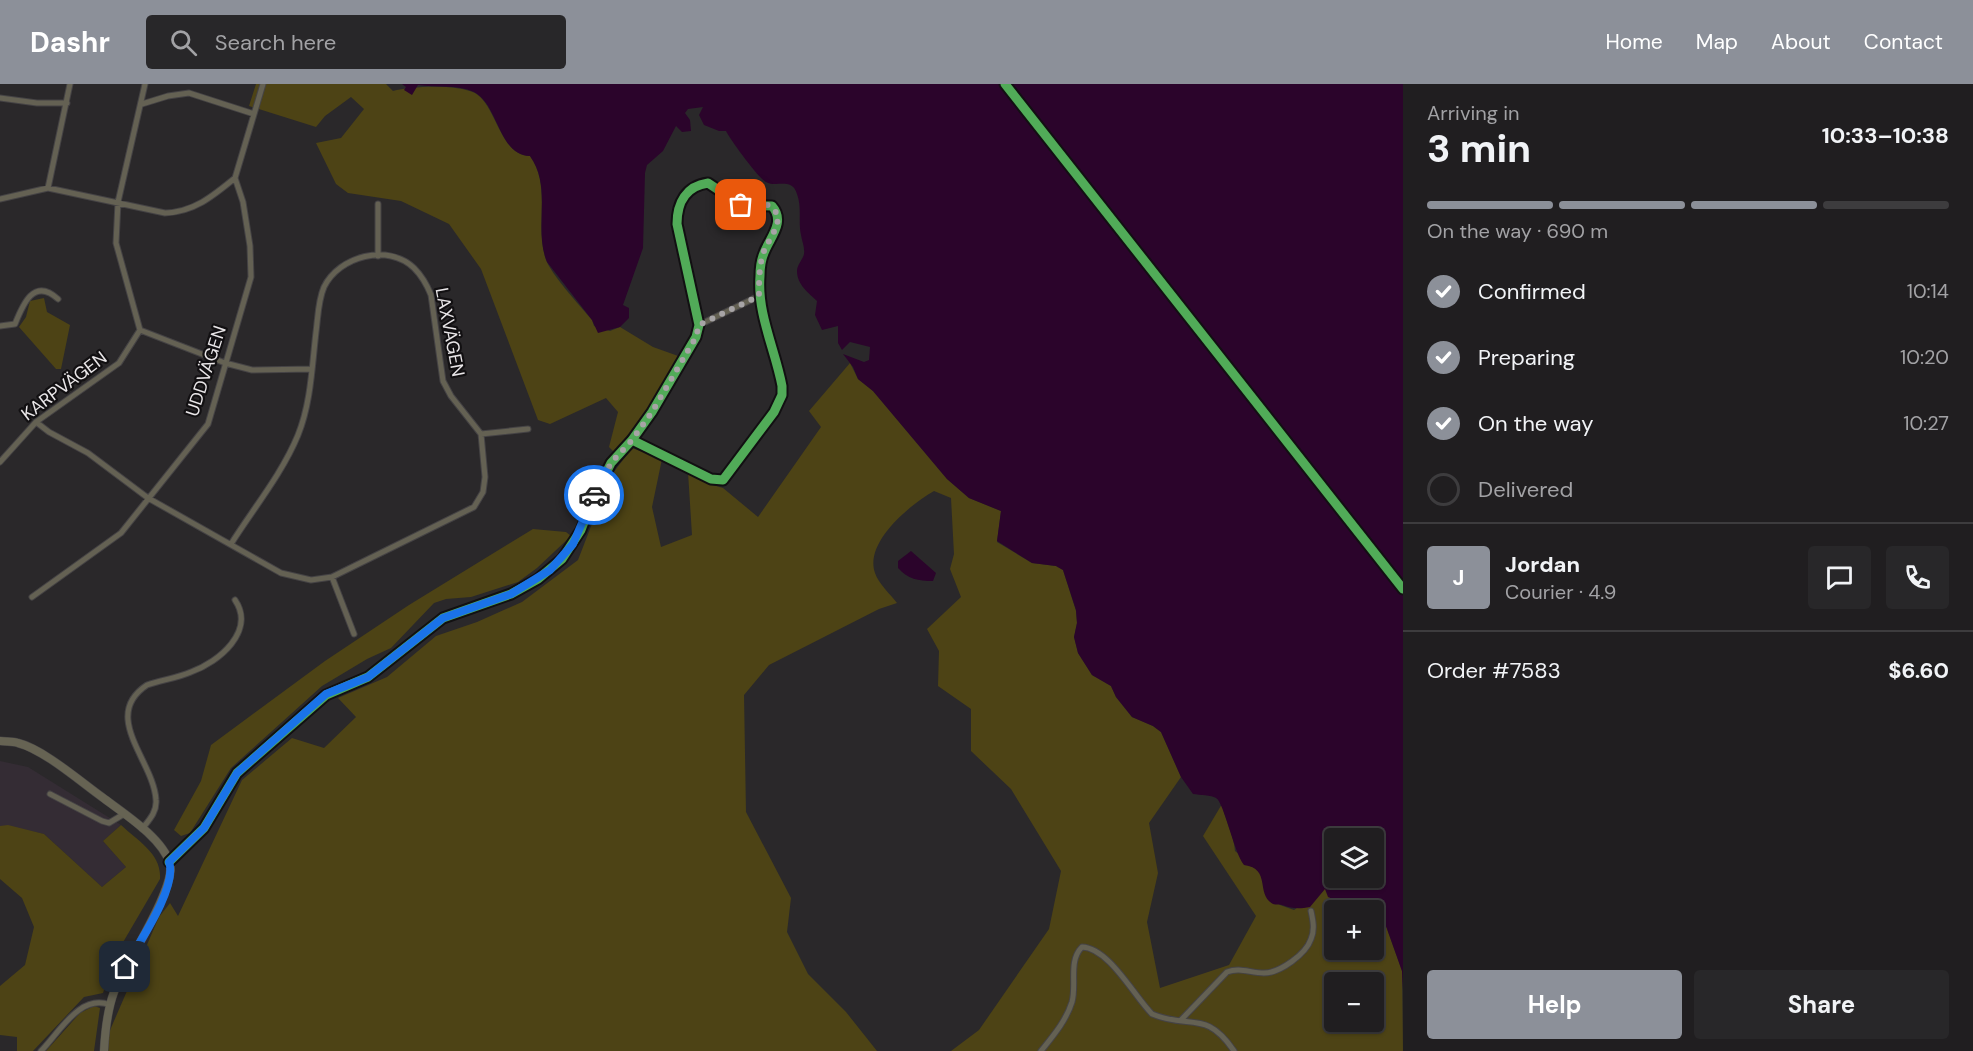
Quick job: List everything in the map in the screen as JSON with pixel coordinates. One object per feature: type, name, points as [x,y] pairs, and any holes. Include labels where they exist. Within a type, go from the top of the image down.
[{"type":"street","points":[[48,188],[70,84]]},
{"type":"street","points":[[145,84],[118,202],[116,243],[140,330],[225,363],[252,370],[312,369]]},
{"type":"street","points":[[0,198],[48,188],[165,213],[186,211],[210,198],[235,178],[263,84]]},
{"type":"street","points":[[142,104],[168,96],[189,93],[254,114]]},
{"type":"street","points":[[0,98],[37,103],[67,103]]},
{"type":"street","name":"UDDVÄGEN","points":[[32,597],[121,533],[208,424],[225,363],[242,316],[252,271],[243,202],[235,178]]},
{"type":"street","points":[[169,862],[204,828],[237,773],[326,694],[368,677],[443,618],[511,594],[550,570],[573,544],[611,463],[632,440],[652,412],[696,337],[699,325],[678,224],[680,204],[696,185],[708,183],[736,203],[768,205],[775,210],[778,221],[762,259],[759,296],[762,315],[780,375],[782,395],[774,412],[723,480],[711,478],[632,440]]},
{"type":"street","points":[[378,204],[378,256]]},
{"type":"street","name":"LAXVÄGEN","points":[[231,544],[294,442],[303,420],[312,369],[320,299],[329,278],[344,265],[356,259],[378,256],[404,261],[413,267],[427,284],[434,310],[443,381],[451,396],[481,434]]},
{"type":"street","points":[[0,326],[15,324],[29,295],[35,292],[44,291],[58,299]]},
{"type":"street","points":[[699,325],[759,296]]},
{"type":"street","name":"KARPVÄGEN","points":[[0,462],[36,422],[119,363],[140,330]]},
{"type":"street","points":[[36,422],[49,432],[88,453],[148,498],[280,573],[311,580],[332,577],[474,507],[483,492],[485,477],[481,434],[528,429]]},
{"type":"street","points":[[332,577],[354,634]]},
{"type":"street","points":[[142,829],[152,816],[156,800],[127,723],[130,702],[139,690],[147,685],[202,668],[228,648],[239,632],[243,621],[241,609],[235,600]]},
{"type":"street","points":[[0,741],[21,743],[71,774],[159,843],[169,862],[171,874],[168,885],[125,967],[110,1005],[104,1051]]},
{"type":"street","points":[[50,794],[109,823],[124,814]]},
{"type":"street","points":[[1181,1020],[1227,972],[1234,969],[1266,974],[1284,966],[1306,948],[1314,931],[1311,911]]},
{"type":"street","points":[[1041,1051],[1068,1014],[1075,987],[1076,954],[1082,947],[1094,950],[1108,961],[1152,1014],[1162,1018],[1211,1025],[1234,1051]]},
{"type":"street","points":[[41,1051],[79,1010],[90,1003],[104,1002],[110,1005]]},
{"type":"shaded area","points":[[256,84],[386,84],[393,91],[446,87],[467,90],[482,99],[512,148],[520,154],[530,156],[537,168],[542,194],[543,247],[546,260],[560,282],[592,320],[594,326],[610,331],[620,327],[653,347],[681,357],[652,405],[614,452],[609,447],[618,412],[606,398],[550,424],[538,420],[481,269],[449,224],[401,201],[348,193],[336,184],[316,143],[341,138],[364,109],[351,97],[325,116],[316,127],[249,106]]},
{"type":"shaded area","points":[[402,84],[1403,84],[1403,989],[1402,971],[1384,920],[1384,900],[1335,900],[1328,897],[1325,889],[1310,907],[1293,908],[1273,904],[1268,900],[1258,871],[1244,865],[1240,859],[1222,808],[1216,798],[1193,794],[1181,777],[1161,732],[1132,717],[1116,697],[1111,686],[1092,675],[1078,653],[1074,637],[1077,623],[1076,610],[1063,570],[1056,566],[1032,563],[997,541],[1001,511],[969,498],[947,479],[873,391],[858,379],[853,367],[843,354],[864,362],[869,360],[870,347],[850,342],[842,350],[838,343],[838,326],[822,330],[815,315],[817,301],[799,280],[797,269],[804,249],[800,230],[800,209],[795,189],[788,184],[766,182],[738,150],[726,131],[719,131],[704,125],[699,115],[703,107],[688,109],[685,113],[690,120],[691,131],[682,132],[676,126],[663,151],[647,165],[643,248],[623,305],[629,308],[629,318],[620,327],[598,333],[592,320],[547,262],[543,249],[540,181],[537,168],[530,156],[519,153],[511,147],[489,107],[474,92],[454,87],[418,85],[412,95],[404,90],[406,87]]},
{"type":"shaded area","points":[[44,298],[47,312],[70,325],[61,369],[56,369],[19,327],[26,317],[30,301]]},
{"type":"shaded area","points":[[850,363],[858,379],[873,391],[947,479],[969,498],[1001,511],[997,542],[1032,563],[1056,566],[1063,570],[1076,611],[1077,623],[1074,637],[1078,653],[1092,675],[1111,686],[1116,697],[1132,717],[1161,732],[1181,777],[1149,823],[1158,873],[1147,922],[1160,988],[1229,965],[1256,916],[1203,836],[1222,804],[1235,851],[1260,872],[1266,894],[1280,905],[1294,910],[1325,888],[1358,900],[1324,900],[1324,960],[1384,960],[1384,920],[1402,971],[1403,1051],[951,1051],[979,1030],[1049,929],[1061,871],[1011,789],[971,751],[971,709],[938,686],[939,651],[927,629],[961,597],[950,569],[954,554],[951,498],[934,491],[902,514],[876,549],[873,561],[875,573],[897,603],[879,609],[769,665],[744,695],[746,812],[791,898],[787,932],[808,974],[846,1012],[877,1051],[101,1051],[159,917],[170,903],[178,916],[242,780],[292,738],[324,748],[356,717],[338,698],[387,677],[436,636],[477,622],[522,602],[578,560],[610,477],[632,448],[662,459],[652,507],[661,547],[692,535],[688,472],[723,488],[758,517],[821,427],[809,411]]},
{"type":"shaded area","points":[[533,529],[566,532],[571,536],[537,568],[518,582],[471,597],[446,599],[434,603],[391,648],[367,659],[322,686],[231,768],[190,833],[181,836],[174,830],[201,781],[211,745],[325,661],[409,605]]},
{"type":"shaded area","points":[[911,551],[936,573],[933,581],[914,579],[898,568],[898,561]]},
{"type":"shaded area","points":[[0,761],[28,767],[121,825],[103,841],[126,867],[102,887],[44,834],[0,826]]},
{"type":"shaded area","points":[[8,825],[44,834],[102,887],[126,867],[103,841],[121,825],[148,849],[160,870],[160,879],[115,956],[103,993],[84,997],[33,1051],[17,1051],[17,1037],[0,1035],[0,986],[25,965],[34,927],[22,898],[0,879],[0,826]]},
{"type":"shaded area","points":[[94,1006],[100,1008],[94,1051],[46,1051],[80,1013]]},
{"type":"ferry route","points":[[1005,84],[1403,589]]},
{"type":"cycle path","points":[[1005,84],[1403,589]]},
{"type":"cycle path","points":[[169,862],[204,828],[237,773],[326,695],[368,677],[443,618],[511,594],[538,579],[562,559],[581,530],[611,463],[632,440],[652,412],[696,337],[699,325],[677,224],[677,216],[684,197],[694,188],[708,183],[741,205],[772,206],[778,218],[776,229],[762,258],[760,290],[764,318],[782,386],[782,395],[774,412],[723,480],[711,479],[632,440]]},
{"type":"way so far","points":[[594,495],[611,463],[632,440],[652,412],[696,337],[699,325],[759,296],[764,252],[777,227],[778,214],[772,206],[768,205],[741,205]]},
{"type":"route","points":[[125,967],[165,893],[171,874],[169,862],[204,828],[237,773],[326,694],[368,677],[443,618],[511,594],[550,570],[573,544],[581,530],[594,495]]}]
